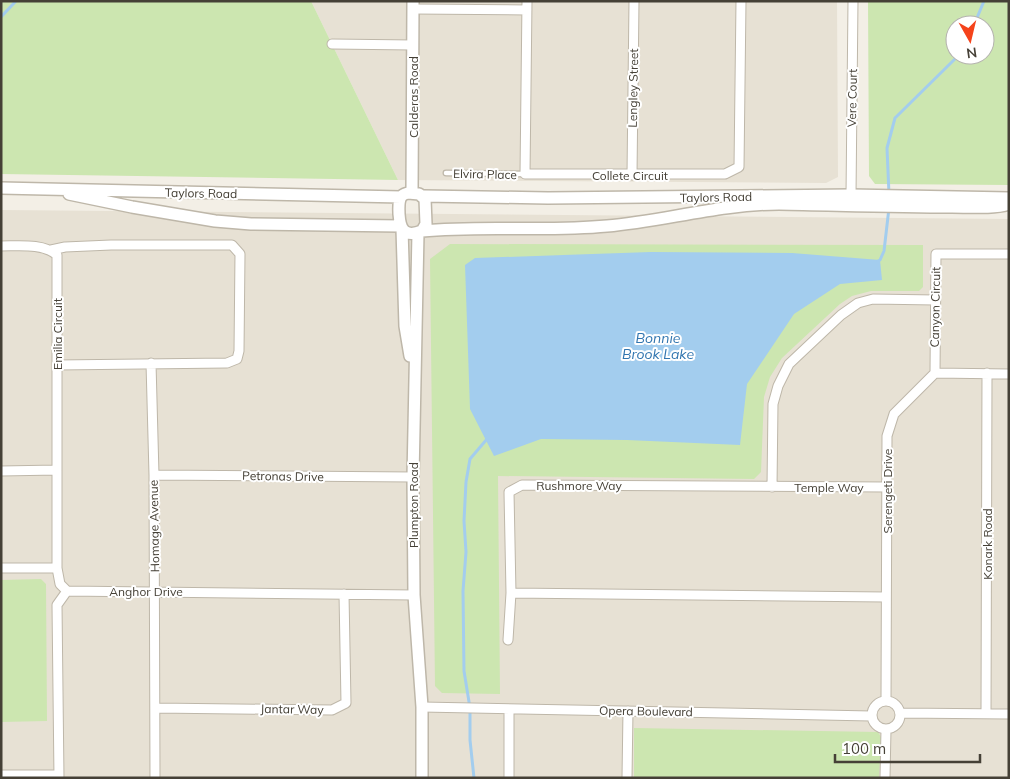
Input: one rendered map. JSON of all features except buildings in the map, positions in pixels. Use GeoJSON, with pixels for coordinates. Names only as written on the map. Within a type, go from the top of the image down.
{"type":"FeatureCollection","features":[{"type":"Feature","properties":{"kind":"street","name":"Lengley Street"},"geometry":{"type":"LineString","coordinates":[[632,175],[634,1]]}},
{"type":"Feature","properties":{"kind":"street","name":"Collete Circuit"},"geometry":{"type":"LineString","coordinates":[[525,174],[725,174],[739,167],[741,1]]}},
{"type":"Feature","properties":{"kind":"street","name":"Vere Court"},"geometry":{"type":"LineString","coordinates":[[851,195],[853,1]]}},
{"type":"Feature","properties":{"kind":"street"},"geometry":{"type":"LineString","coordinates":[[413,5],[527,6],[525,174]]}},
{"type":"Feature","properties":{"kind":"street","name":"Calderas Road"},"geometry":{"type":"LineString","coordinates":[[413,5],[412,45],[418,195]]}},
{"type":"Feature","properties":{"kind":"street"},"geometry":{"type":"LineString","coordinates":[[332,44],[412,45]]}},
{"type":"Feature","properties":{"kind":"street","name":"Taylors Road"},"geometry":{"type":"LineString","coordinates":[[1,188],[401,197]]}},
{"type":"Feature","properties":{"kind":"street"},"geometry":{"type":"LineString","coordinates":[[53,190],[76,197],[215,221],[250,224],[401,227],[409,233],[474,228],[586,228],[731,207],[777,204],[915,207],[1009,204]]}},
{"type":"Feature","properties":{"kind":"street"},"geometry":{"type":"LineString","coordinates":[[414,378],[405,326],[399,206],[401,197],[405,194],[418,195],[425,199],[426,224],[420,232]]}},
{"type":"Feature","properties":{"kind":"street","name":"Taylors Road"},"geometry":{"type":"LineString","coordinates":[[418,195],[548,198],[851,195],[1009,198]]}},
{"type":"Feature","properties":{"kind":"street","name":"Plumpton Road"},"geometry":{"type":"LineString","coordinates":[[420,232],[414,378],[413,477],[414,595],[422,707],[422,778]]}},
{"type":"Feature","properties":{"kind":"street"},"geometry":{"type":"LineString","coordinates":[[1,246],[40,247],[51,250],[65,246],[232,245],[240,254],[239,351],[237,359],[226,363],[57,365]]}},
{"type":"Feature","properties":{"kind":"street","name":"Emilia Circuit"},"geometry":{"type":"LineString","coordinates":[[51,250],[57,256],[57,568]]}},
{"type":"Feature","properties":{"kind":"street","name":"Canyon Circuit"},"geometry":{"type":"LineString","coordinates":[[935,373],[936,254],[1009,254]]}},
{"type":"Feature","properties":{"kind":"street"},"geometry":{"type":"LineString","coordinates":[[772,487],[773,404],[778,386],[789,364],[841,315],[858,303],[873,299],[935,300]]}},
{"type":"Feature","properties":{"kind":"street","name":"Homage Avenue"},"geometry":{"type":"LineString","coordinates":[[150,364],[154,475],[155,778]]}},
{"type":"Feature","properties":{"kind":"street"},"geometry":{"type":"LineString","coordinates":[[935,373],[1009,374]]}},
{"type":"Feature","properties":{"kind":"street","name":"Serengeti Drive"},"geometry":{"type":"LineString","coordinates":[[886,701],[887,436],[894,414],[935,373]]}},
{"type":"Feature","properties":{"kind":"street","name":"Konark Road"},"geometry":{"type":"LineString","coordinates":[[986,714],[987,373]]}},
{"type":"Feature","properties":{"kind":"street"},"geometry":{"type":"LineString","coordinates":[[1,471],[57,470]]}},
{"type":"Feature","properties":{"kind":"street","name":"Petronas Drive"},"geometry":{"type":"LineString","coordinates":[[154,475],[413,477]]}},
{"type":"Feature","properties":{"kind":"street","name":"Rushmore Way"},"geometry":{"type":"LineString","coordinates":[[511,593],[509,492],[522,485],[772,487]]}},
{"type":"Feature","properties":{"kind":"street","name":"Temple Way"},"geometry":{"type":"LineString","coordinates":[[772,487],[886,488]]}},
{"type":"Feature","properties":{"kind":"street"},"geometry":{"type":"LineString","coordinates":[[1,568],[57,568],[60,584],[66,591],[57,605],[58,776],[1,775]]}},
{"type":"Feature","properties":{"kind":"street","name":"Anghor Drive"},"geometry":{"type":"LineString","coordinates":[[66,591],[414,595]]}},
{"type":"Feature","properties":{"kind":"street"},"geometry":{"type":"LineString","coordinates":[[508,640],[511,593],[886,597]]}},
{"type":"Feature","properties":{"kind":"street","name":"Jantar Way"},"geometry":{"type":"LineString","coordinates":[[156,708],[332,710],[346,703],[344,594]]}},
{"type":"Feature","properties":{"kind":"street"},"geometry":{"type":"LineString","coordinates":[[886,701],[896,705],[900,713],[896,726],[886,730],[875,725],[871,716],[874,706],[886,701]]}},
{"type":"Feature","properties":{"kind":"street","name":"Opera Boulevard"},"geometry":{"type":"LineString","coordinates":[[422,707],[871,716]]}},
{"type":"Feature","properties":{"kind":"street"},"geometry":{"type":"LineString","coordinates":[[509,709],[509,778]]}},
{"type":"Feature","properties":{"kind":"street"},"geometry":{"type":"LineString","coordinates":[[627,778],[628,711]]}},
{"type":"Feature","properties":{"kind":"street"},"geometry":{"type":"LineString","coordinates":[[900,713],[1009,714]]}},
{"type":"Feature","properties":{"kind":"street"},"geometry":{"type":"LineString","coordinates":[[885,778],[886,730]]}},
{"type":"Feature","properties":{"kind":"lane","name":"Elvira Place"},"geometry":{"type":"LineString","coordinates":[[446,173],[525,174]]}},
{"type":"Feature","properties":{"kind":"shaded area"},"geometry":{"type":"Polygon","coordinates":[[[311,1],[837,1],[838,177],[826,183],[398,180],[311,1]]]}},
{"type":"Feature","properties":{"kind":"shaded area"},"geometry":{"type":"Polygon","coordinates":[[[1,210],[1009,219],[1009,778],[1,778],[1,210]]]}},
{"type":"Feature","properties":{"kind":"green space"},"geometry":{"type":"Polygon","coordinates":[[[1,1],[311,1],[398,180],[1,174],[1,1]]]}},
{"type":"Feature","properties":{"kind":"green space"},"geometry":{"type":"Polygon","coordinates":[[[868,1],[1009,1],[1009,185],[875,184],[869,176],[868,1]]]}},
{"type":"Feature","properties":{"kind":"green space"},"geometry":{"type":"Polygon","coordinates":[[[450,244],[923,245],[923,287],[919,291],[871,291],[852,296],[840,304],[782,358],[770,377],[764,397],[761,472],[754,479],[498,476],[500,694],[442,693],[435,686],[430,259],[450,244]]]}},
{"type":"Feature","properties":{"kind":"green space"},"geometry":{"type":"Polygon","coordinates":[[[41,579],[46,584],[47,721],[1,722],[1,580],[41,579]]]}},
{"type":"Feature","properties":{"kind":"green space"},"geometry":{"type":"Polygon","coordinates":[[[634,728],[878,732],[881,737],[879,778],[634,778],[634,728]]]}},
{"type":"Feature","properties":{"kind":"water","name":"Bonnie Brook Lake"},"geometry":{"type":"Polygon","coordinates":[[[651,252],[792,253],[880,260],[882,280],[840,284],[794,314],[747,384],[740,445],[627,440],[541,439],[494,456],[470,409],[465,265],[475,258],[651,252]]]}},
{"type":"Feature","properties":{"kind":"waterway"},"geometry":{"type":"LineString","coordinates":[[1,17],[16,1]]}},
{"type":"Feature","properties":{"kind":"waterway"},"geometry":{"type":"LineString","coordinates":[[978,15],[984,1]]}},
{"type":"Feature","properties":{"kind":"waterway"},"geometry":{"type":"LineString","coordinates":[[889,194],[887,148],[895,118],[949,65]]}},
{"type":"Feature","properties":{"kind":"waterway"},"geometry":{"type":"LineString","coordinates":[[878,261],[884,251],[889,208]]}},
{"type":"Feature","properties":{"kind":"waterway"},"geometry":{"type":"LineString","coordinates":[[474,778],[470,740],[470,708],[464,671],[463,591],[466,552],[464,521],[466,482],[470,459],[487,439]]}}]}
